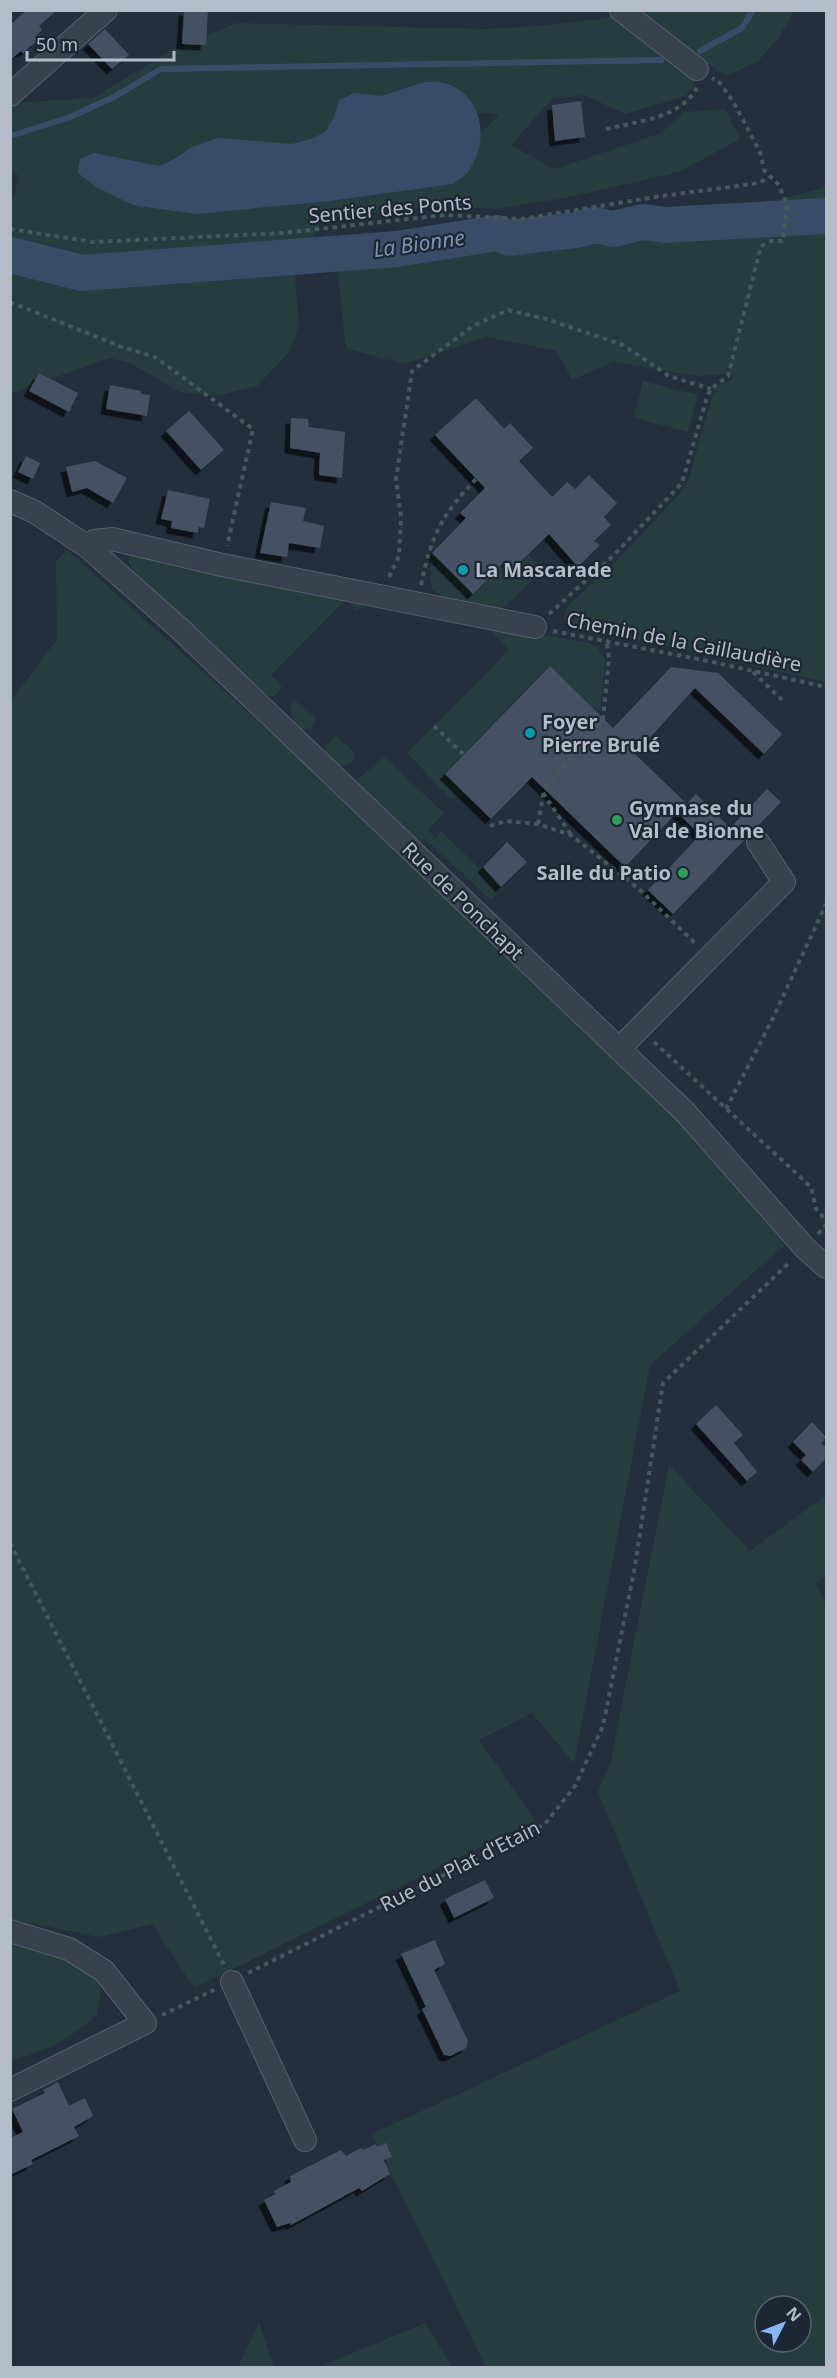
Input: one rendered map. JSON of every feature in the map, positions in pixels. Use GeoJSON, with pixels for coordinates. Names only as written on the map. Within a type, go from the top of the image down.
{"type":"FeatureCollection","features":[{"type":"Feature","properties":{"kind":"street"},"geometry":{"type":"LineString","coordinates":[[10,95],[106,10]]}},
{"type":"Feature","properties":{"kind":"street"},"geometry":{"type":"LineString","coordinates":[[621,10],[701,72]]}},
{"type":"Feature","properties":{"kind":"street","name":"Rue de Ponchapt"},"geometry":{"type":"LineString","coordinates":[[10,501],[35,512],[88,547],[180,628],[686,1112],[721,1154],[826,1267]]}},
{"type":"Feature","properties":{"kind":"street"},"geometry":{"type":"LineString","coordinates":[[88,547],[94,541],[112,539],[222,565],[535,627]]}},
{"type":"Feature","properties":{"kind":"street"},"geometry":{"type":"LineString","coordinates":[[619,1049],[784,882],[758,842]]}},
{"type":"Feature","properties":{"kind":"street"},"geometry":{"type":"LineString","coordinates":[[10,1931],[69,1949],[104,1971],[145,2023],[10,2090]]}},
{"type":"Feature","properties":{"kind":"street"},"geometry":{"type":"LineString","coordinates":[[232,1982],[305,2140]]}},
{"type":"Feature","properties":{"kind":"path"},"geometry":{"type":"LineString","coordinates":[[535,627],[613,556],[682,483],[711,389],[728,376],[761,246],[771,241],[783,242],[786,206],[779,185],[764,170],[760,152],[734,103],[720,83],[701,72],[692,98],[675,111],[606,129]]}},
{"type":"Feature","properties":{"kind":"path","name":"Sentier des Ponts"},"geometry":{"type":"LineString","coordinates":[[10,229],[93,242],[284,233],[446,215],[522,219],[759,183],[769,177]]}},
{"type":"Feature","properties":{"kind":"path"},"geometry":{"type":"LineString","coordinates":[[10,302],[122,347],[155,357],[253,429],[222,565]]}},
{"type":"Feature","properties":{"kind":"path"},"geometry":{"type":"LineString","coordinates":[[380,597],[399,556],[401,518],[396,479],[412,371],[473,326],[508,310],[546,319],[623,345],[669,376],[711,389]]}},
{"type":"Feature","properties":{"kind":"path"},"geometry":{"type":"LineString","coordinates":[[417,603],[430,547],[440,525],[453,503],[477,478]]}},
{"type":"Feature","properties":{"kind":"path","name":"Chemin de la Caillaudière"},"geometry":{"type":"LineString","coordinates":[[535,627],[826,687]]}},
{"type":"Feature","properties":{"kind":"path"},"geometry":{"type":"LineString","coordinates":[[538,824],[543,793],[603,719],[609,658],[607,643]]}},
{"type":"Feature","properties":{"kind":"path"},"geometry":{"type":"LineString","coordinates":[[752,670],[783,701]]}},
{"type":"Feature","properties":{"kind":"path"},"geometry":{"type":"LineString","coordinates":[[434,726],[464,755]]}},
{"type":"Feature","properties":{"kind":"path"},"geometry":{"type":"LineString","coordinates":[[543,793],[571,835],[639,889],[709,957]]}},
{"type":"Feature","properties":{"kind":"path"},"geometry":{"type":"LineString","coordinates":[[490,826],[506,821],[538,824],[571,835]]}},
{"type":"Feature","properties":{"kind":"path"},"geometry":{"type":"LineString","coordinates":[[726,1109],[773,1018],[826,904]]}},
{"type":"Feature","properties":{"kind":"path"},"geometry":{"type":"LineString","coordinates":[[639,1028],[811,1187],[816,1209],[826,1220]]}},
{"type":"Feature","properties":{"kind":"path","name":"Rue du Plat d'Etain"},"geometry":{"type":"LineString","coordinates":[[145,2023],[232,1982],[545,1824],[575,1786],[603,1726],[635,1566],[663,1383],[806,1248]]}},
{"type":"Feature","properties":{"kind":"path"},"geometry":{"type":"LineString","coordinates":[[10,1543],[232,1982]]}},
{"type":"Feature","properties":{"kind":"green space"},"geometry":{"type":"Polygon","coordinates":[[[609,11],[794,11],[779,37],[758,61],[726,76],[707,63],[686,96],[625,114],[584,95],[552,99],[511,145],[554,169],[661,133],[684,112],[725,109],[740,139],[679,172],[566,198],[494,209],[430,206],[321,220],[295,277],[299,325],[290,351],[257,386],[217,396],[180,392],[132,364],[110,358],[11,393],[10,198],[14,197],[19,176],[11,171],[10,103],[93,98],[174,49],[237,23],[484,29],[539,26],[611,16],[609,11]],[[470,113],[328,138],[449,167],[499,114],[470,113]]]}},
{"type":"Feature","properties":{"kind":"green space"},"geometry":{"type":"Polygon","coordinates":[[[826,187],[826,682],[569,625],[564,620],[567,607],[618,559],[682,491],[689,479],[712,397],[719,385],[734,378],[729,374],[697,376],[613,362],[572,380],[557,351],[487,337],[403,364],[346,348],[334,238],[547,241],[702,221],[826,187]]]}},
{"type":"Feature","properties":{"kind":"green space"},"geometry":{"type":"Polygon","coordinates":[[[643,381],[698,395],[688,432],[634,418],[643,381]]]}},
{"type":"Feature","properties":{"kind":"green space"},"geometry":{"type":"Polygon","coordinates":[[[67,550],[351,805],[800,1231],[650,1365],[574,1763],[532,1713],[479,1740],[535,1820],[194,1988],[152,1924],[99,1937],[11,1919],[10,702],[57,639],[56,561],[67,550]]]}},
{"type":"Feature","properties":{"kind":"green space"},"geometry":{"type":"Polygon","coordinates":[[[131,552],[150,553],[171,566],[232,579],[248,576],[371,603],[356,610],[346,599],[271,675],[282,687],[278,693],[270,697],[260,694],[136,574],[129,561],[131,552]]]}},
{"type":"Feature","properties":{"kind":"green space"},"geometry":{"type":"Polygon","coordinates":[[[432,553],[473,594],[506,560],[514,568],[528,554],[543,568],[506,605],[498,609],[478,609],[457,603],[432,589],[430,578],[432,553]]]}},
{"type":"Feature","properties":{"kind":"green space"},"geometry":{"type":"Polygon","coordinates":[[[496,626],[589,643],[598,648],[605,660],[601,709],[596,711],[549,666],[445,774],[467,796],[450,798],[407,753],[509,650],[491,631],[496,626]]]}},
{"type":"Feature","properties":{"kind":"green space"},"geometry":{"type":"Polygon","coordinates":[[[293,699],[315,717],[316,721],[310,728],[301,731],[295,724],[291,716],[293,699]]]}},
{"type":"Feature","properties":{"kind":"green space"},"geometry":{"type":"Polygon","coordinates":[[[336,736],[354,752],[355,756],[351,763],[336,767],[324,751],[327,744],[336,736]]]}},
{"type":"Feature","properties":{"kind":"green space"},"geometry":{"type":"Polygon","coordinates":[[[384,757],[444,813],[428,830],[435,838],[441,831],[479,868],[483,867],[501,887],[492,901],[427,841],[418,839],[399,827],[357,786],[359,778],[384,757]]]}},
{"type":"Feature","properties":{"kind":"green space"},"geometry":{"type":"Polygon","coordinates":[[[669,1465],[750,1551],[826,1495],[826,1576],[816,1583],[826,1604],[826,2367],[486,2367],[372,2134],[680,1991],[598,1792],[610,1764],[669,1465]]]}},
{"type":"Feature","properties":{"kind":"green space"},"geometry":{"type":"Polygon","coordinates":[[[11,1936],[92,1971],[101,1991],[97,2015],[86,2024],[57,2044],[11,2061],[11,1936]]]}},
{"type":"Feature","properties":{"kind":"green space"},"geometry":{"type":"Polygon","coordinates":[[[259,2323],[274,2367],[240,2367],[239,2365],[259,2323]]]}},
{"type":"Feature","properties":{"kind":"green space"},"geometry":{"type":"Polygon","coordinates":[[[425,2323],[452,2367],[319,2367],[425,2323]]]}},
{"type":"Feature","properties":{"kind":"water"},"geometry":{"type":"Polygon","coordinates":[[[425,82],[442,82],[457,89],[468,97],[479,120],[481,134],[475,160],[466,174],[453,184],[330,201],[196,214],[133,205],[96,187],[78,173],[80,159],[94,153],[159,166],[192,147],[217,138],[292,144],[314,138],[326,131],[334,117],[339,100],[354,93],[381,96],[425,82]]]}},
{"type":"Feature","properties":{"kind":"building"},"geometry":{"type":"Polygon","coordinates":[[[27,10],[57,10],[39,26],[42,30],[35,37],[38,40],[23,53],[21,51],[10,60],[10,25],[27,10]]]}},
{"type":"Feature","properties":{"kind":"building"},"geometry":{"type":"Polygon","coordinates":[[[184,10],[208,10],[206,45],[182,44],[184,10]]]}},
{"type":"Feature","properties":{"kind":"building"},"geometry":{"type":"Polygon","coordinates":[[[105,29],[129,55],[112,69],[88,44],[105,29]]]}},
{"type":"Feature","properties":{"kind":"building"},"geometry":{"type":"Polygon","coordinates":[[[581,101],[585,137],[555,141],[552,105],[581,101]]]}},
{"type":"Feature","properties":{"kind":"building"},"geometry":{"type":"Polygon","coordinates":[[[39,373],[78,393],[69,412],[29,391],[39,373]]]}},
{"type":"Feature","properties":{"kind":"building"},"geometry":{"type":"Polygon","coordinates":[[[110,385],[150,395],[147,416],[106,409],[110,385]]]}},
{"type":"Feature","properties":{"kind":"building"},"geometry":{"type":"Polygon","coordinates":[[[476,398],[504,429],[510,423],[533,448],[519,461],[552,497],[567,482],[575,489],[589,475],[617,503],[604,517],[611,525],[594,541],[600,545],[578,567],[549,534],[514,568],[506,560],[473,594],[432,553],[466,518],[460,513],[485,488],[435,435],[476,398]]]}},
{"type":"Feature","properties":{"kind":"building"},"geometry":{"type":"Polygon","coordinates":[[[189,411],[224,450],[201,470],[166,431],[189,411]]]}},
{"type":"Feature","properties":{"kind":"building"},"geometry":{"type":"Polygon","coordinates":[[[291,418],[308,419],[309,427],[345,432],[342,478],[319,475],[320,453],[290,448],[291,418]]]}},
{"type":"Feature","properties":{"kind":"building"},"geometry":{"type":"Polygon","coordinates":[[[26,456],[40,463],[33,479],[18,472],[26,456]]]}},
{"type":"Feature","properties":{"kind":"building"},"geometry":{"type":"Polygon","coordinates":[[[95,461],[127,478],[113,503],[87,488],[72,492],[66,467],[95,461]]]}},
{"type":"Feature","properties":{"kind":"building"},"geometry":{"type":"Polygon","coordinates":[[[168,490],[210,499],[204,528],[199,527],[198,533],[171,528],[172,521],[161,519],[168,490]]]}},
{"type":"Feature","properties":{"kind":"building"},"geometry":{"type":"Polygon","coordinates":[[[271,502],[306,508],[303,521],[324,526],[320,548],[289,543],[287,557],[260,553],[271,502]]]}},
{"type":"Feature","properties":{"kind":"building"},"geometry":{"type":"Polygon","coordinates":[[[550,666],[613,728],[671,667],[718,673],[782,734],[764,754],[695,688],[635,754],[686,803],[625,867],[532,777],[491,819],[445,774],[550,666]]]}},
{"type":"Feature","properties":{"kind":"building"},"geometry":{"type":"Polygon","coordinates":[[[767,789],[781,802],[673,914],[648,890],[700,835],[678,813],[696,794],[730,828],[767,789]]]}},
{"type":"Feature","properties":{"kind":"building"},"geometry":{"type":"Polygon","coordinates":[[[507,842],[527,862],[501,887],[483,867],[507,842]]]}},
{"type":"Feature","properties":{"kind":"building"},"geometry":{"type":"Polygon","coordinates":[[[716,1405],[743,1435],[734,1443],[757,1472],[747,1481],[696,1424],[716,1405]]]}},
{"type":"Feature","properties":{"kind":"building"},"geometry":{"type":"Polygon","coordinates":[[[812,1422],[826,1437],[821,1443],[826,1448],[826,1458],[813,1472],[801,1460],[806,1455],[793,1442],[812,1422]]]}},
{"type":"Feature","properties":{"kind":"building"},"geometry":{"type":"Polygon","coordinates":[[[485,1880],[494,1898],[454,1918],[445,1899],[485,1880]]]}},
{"type":"Feature","properties":{"kind":"building"},"geometry":{"type":"Polygon","coordinates":[[[435,1940],[445,1964],[434,1970],[468,2041],[466,2048],[450,2056],[444,2055],[422,2009],[426,2007],[401,1954],[435,1940]]]}},
{"type":"Feature","properties":{"kind":"building"},"geometry":{"type":"Polygon","coordinates":[[[58,2082],[69,2106],[85,2098],[93,2116],[74,2127],[79,2136],[31,2160],[33,2164],[10,2175],[10,2138],[23,2132],[12,2109],[45,2093],[43,2090],[58,2082]]]}},
{"type":"Feature","properties":{"kind":"building"},"geometry":{"type":"Polygon","coordinates":[[[386,2143],[392,2157],[384,2160],[390,2174],[362,2191],[359,2188],[291,2225],[290,2223],[277,2227],[264,2200],[275,2194],[274,2191],[291,2182],[290,2176],[341,2150],[346,2156],[361,2148],[363,2150],[376,2144],[377,2147],[386,2143]]]}},
{"type":"Feature","properties":{"kind":"waterway"},"geometry":{"type":"LineString","coordinates":[[700,51],[742,28],[753,10]]}},
{"type":"Feature","properties":{"kind":"waterway"},"geometry":{"type":"LineString","coordinates":[[10,136],[68,118],[114,97],[161,69],[661,60]]}},
{"type":"Feature","properties":{"kind":"waterway","name":"La Bionne"},"geometry":{"type":"LineString","coordinates":[[10,255],[82,273],[397,249],[497,233],[509,238],[576,230],[595,225],[613,229],[643,222],[665,225],[826,216]]}},
{"type":"Feature","properties":{"kind":"place","name":"La Mascarade"},"geometry":{"type":"Point","coordinates":[463,570]}},
{"type":"Feature","properties":{"kind":"place","name":"Foyer Pierre Brulé"},"geometry":{"type":"Point","coordinates":[530,733]}},
{"type":"Feature","properties":{"kind":"place","name":"Gymnase du Val de Bionne"},"geometry":{"type":"Point","coordinates":[617,820]}},
{"type":"Feature","properties":{"kind":"place","name":"Salle du Patio"},"geometry":{"type":"Point","coordinates":[683,873]}}]}
